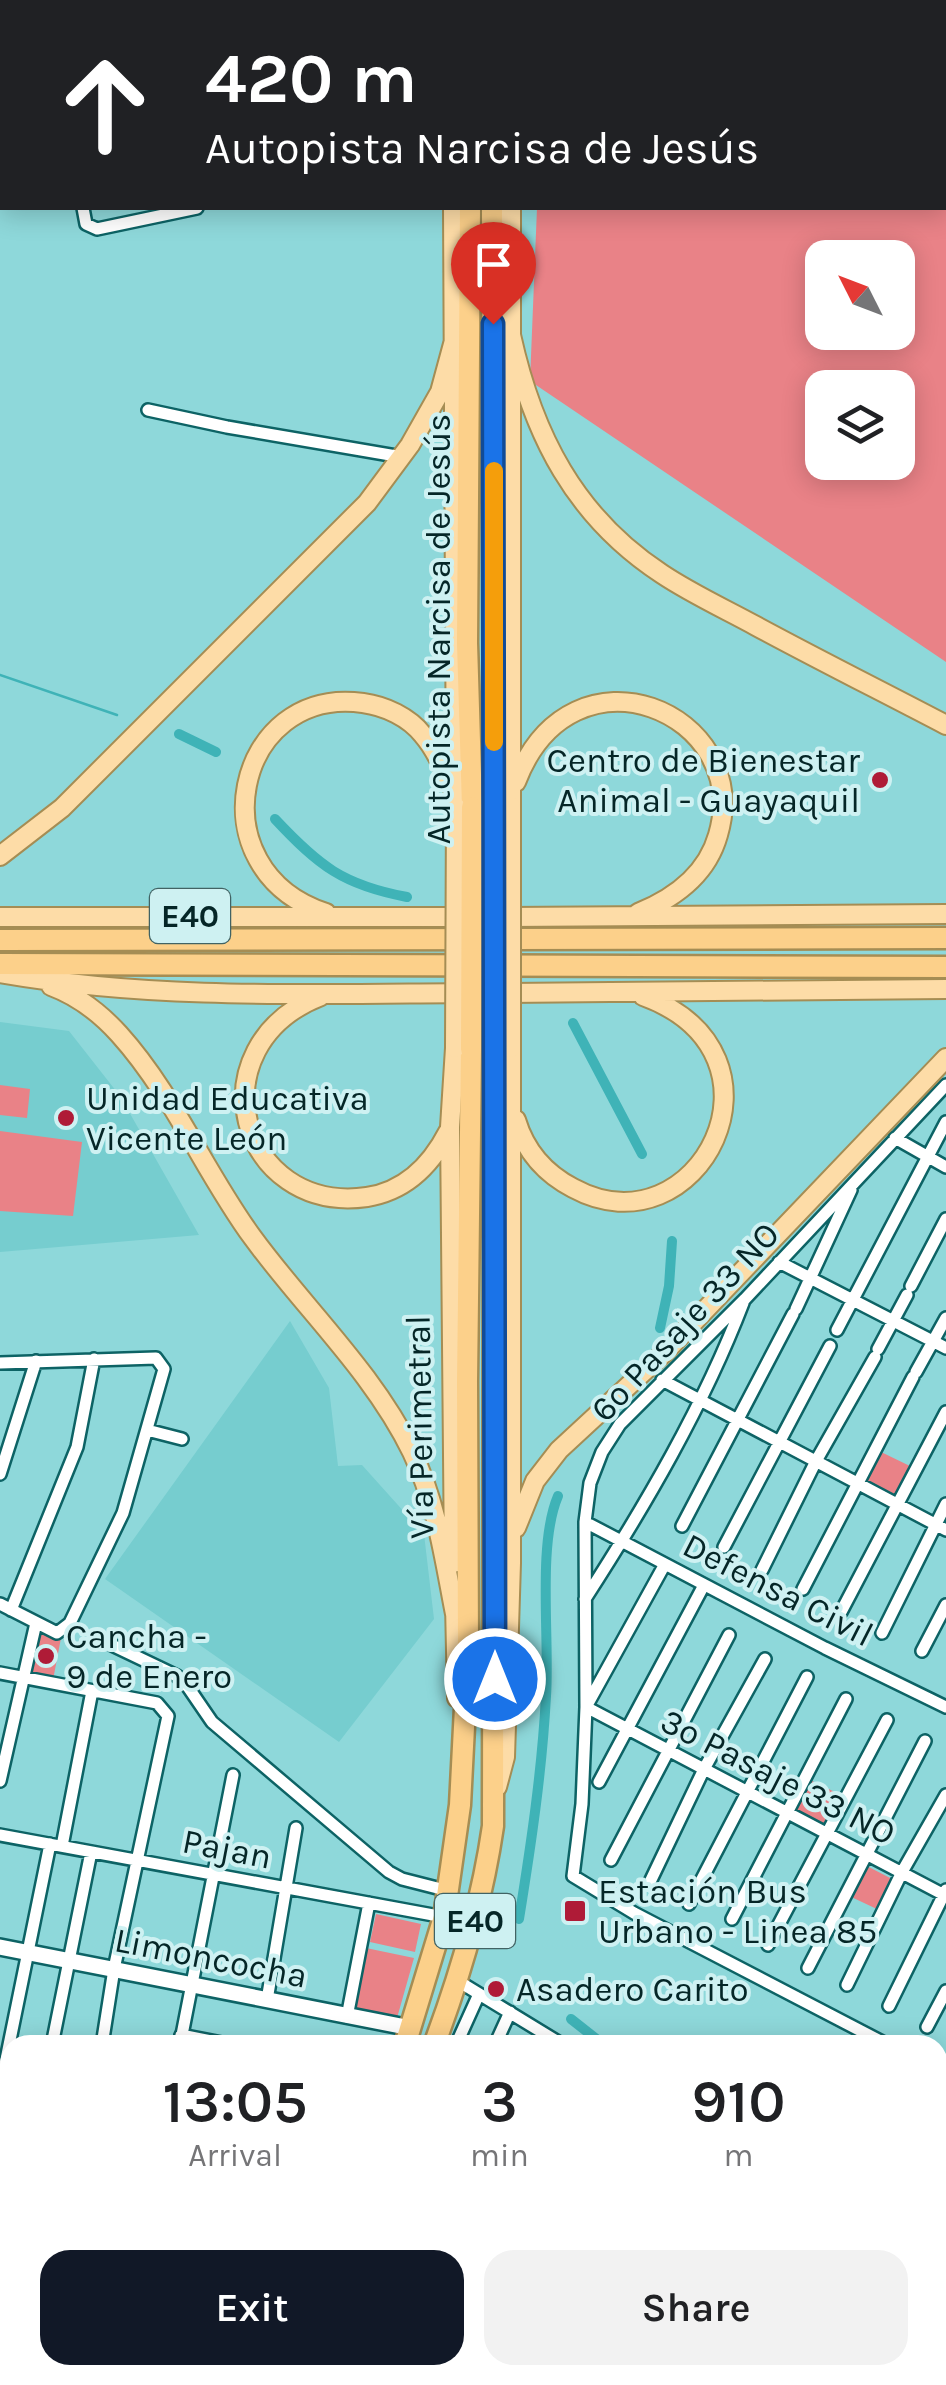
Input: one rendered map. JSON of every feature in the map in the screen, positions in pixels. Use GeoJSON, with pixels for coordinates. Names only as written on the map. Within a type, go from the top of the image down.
{"type":"FeatureCollection","features":[{"type":"Feature","properties":{"kind":"highway","name":"Autopista Narcisa de Jesús"},"geometry":{"type":"LineString","coordinates":[[463,1049],[461,803],[467,643],[470,210]]}},
{"type":"Feature","properties":{"kind":"highway","name":"Autopista Narcisa de Jesús"},"geometry":{"type":"LineString","coordinates":[[492,210],[505,802],[503,1048]]}},
{"type":"Feature","properties":{"kind":"highway"},"geometry":{"type":"LineString","coordinates":[[0,940],[946,938]]}},
{"type":"Feature","properties":{"kind":"highway"},"geometry":{"type":"LineString","coordinates":[[0,964],[946,967]]}},
{"type":"Feature","properties":{"kind":"highway","name":"Vía Perimetral"},"geometry":{"type":"LineString","coordinates":[[438,2035],[458,1981],[484,1887],[495,1793],[503,1048]]}},
{"type":"Feature","properties":{"kind":"highway","name":"Vía Perimetral"},"geometry":{"type":"LineString","coordinates":[[409,2035],[444,1917],[460,1805],[468,1649],[463,1049]]}},
{"type":"Feature","properties":{"kind":"main road","name":"Autopista Narcisa de Jesús"},"geometry":{"type":"LineString","coordinates":[[454,210],[461,803]]}},
{"type":"Feature","properties":{"kind":"main road","name":"Autopista Narcisa de Jesús"},"geometry":{"type":"LineString","coordinates":[[505,802],[512,210]]}},
{"type":"Feature","properties":{"kind":"main road"},"geometry":{"type":"LineString","coordinates":[[0,856],[62,808],[337,536],[402,457],[440,392],[456,333]]}},
{"type":"Feature","properties":{"kind":"main road"},"geometry":{"type":"LineString","coordinates":[[511,335],[529,406],[552,456],[589,507],[623,544],[665,577],[946,726]]}},
{"type":"Feature","properties":{"kind":"main road"},"geometry":{"type":"LineString","coordinates":[[336,916],[307,906],[286,892],[262,869],[251,847],[244,821],[246,784],[260,752],[276,731],[301,715],[328,705],[355,702],[380,707],[406,718],[425,736],[461,803]]}},
{"type":"Feature","properties":{"kind":"main road"},"geometry":{"type":"LineString","coordinates":[[505,802],[539,737],[562,718],[586,706],[639,704],[665,713],[693,734],[710,756],[720,782],[722,809],[716,841],[702,868],[682,888],[661,903],[629,917]]}},
{"type":"Feature","properties":{"kind":"main road"},"geometry":{"type":"LineString","coordinates":[[629,917],[946,914]]}},
{"type":"Feature","properties":{"kind":"main road","name":"E40"},"geometry":{"type":"LineString","coordinates":[[0,916],[629,917]]}},
{"type":"Feature","properties":{"kind":"main road"},"geometry":{"type":"LineString","coordinates":[[0,973],[128,988],[328,994],[946,989]]}},
{"type":"Feature","properties":{"kind":"main road"},"geometry":{"type":"LineString","coordinates":[[27,978],[86,1004],[138,1056],[253,1238],[390,1412],[432,1499],[455,1614]]}},
{"type":"Feature","properties":{"kind":"main road"},"geometry":{"type":"LineString","coordinates":[[512,1106],[520,1133],[539,1162],[569,1186],[595,1198],[622,1200],[648,1196],[676,1185],[700,1164],[722,1126],[724,1096],[718,1064],[689,1020],[669,1006],[634,992]]}},
{"type":"Feature","properties":{"kind":"main road"},"geometry":{"type":"LineString","coordinates":[[328,994],[284,1015],[263,1038],[249,1065],[244,1090],[247,1119],[258,1146],[274,1167],[320,1195],[347,1199],[376,1195],[404,1184],[424,1167],[450,1127]]}},
{"type":"Feature","properties":{"kind":"main road","name":"Vía Perimetral"},"geometry":{"type":"LineString","coordinates":[[495,1793],[505,1757],[511,1563],[512,1106],[503,1048]]}},
{"type":"Feature","properties":{"kind":"main road","name":"Vía Perimetral"},"geometry":{"type":"LineString","coordinates":[[460,1805],[454,1782],[458,1704],[450,1127],[463,1049]]}},
{"type":"Feature","properties":{"kind":"main road"},"geometry":{"type":"LineString","coordinates":[[511,1563],[523,1506],[546,1464],[665,1352],[946,1058]]}},
{"type":"Feature","properties":{"kind":"street"},"geometry":{"type":"LineString","coordinates":[[83,210],[86,224],[97,229],[187,210]]}},
{"type":"Feature","properties":{"kind":"street"},"geometry":{"type":"LineString","coordinates":[[148,410],[227,428],[402,457]]}},
{"type":"Feature","properties":{"kind":"street","name":"6º Pasaje 33 NO"},"geometry":{"type":"LineString","coordinates":[[869,2035],[634,1913],[572,1876],[582,1804],[586,1706],[585,1522],[590,1483],[602,1452],[620,1424],[745,1299],[946,1085]]}},
{"type":"Feature","properties":{"kind":"street"},"geometry":{"type":"LineString","coordinates":[[837,1330],[946,1122]]}},
{"type":"Feature","properties":{"kind":"street"},"geometry":{"type":"LineString","coordinates":[[894,1138],[946,1167]]}},
{"type":"Feature","properties":{"kind":"street"},"geometry":{"type":"LineString","coordinates":[[682,1526],[739,1421],[857,1178]]}},
{"type":"Feature","properties":{"kind":"street"},"geometry":{"type":"LineString","coordinates":[[762,1570],[946,1219]]}},
{"type":"Feature","properties":{"kind":"street"},"geometry":{"type":"LineString","coordinates":[[779,1262],[946,1348]]}},
{"type":"Feature","properties":{"kind":"street"},"geometry":{"type":"LineString","coordinates":[[585,1599],[622,1541],[699,1400],[728,1344],[745,1299]]}},
{"type":"Feature","properties":{"kind":"street"},"geometry":{"type":"LineString","coordinates":[[803,1589],[946,1318]]}},
{"type":"Feature","properties":{"kind":"street"},"geometry":{"type":"LineString","coordinates":[[724,1547],[830,1346]]}},
{"type":"Feature","properties":{"kind":"street"},"geometry":{"type":"LineString","coordinates":[[0,1363],[94,1358],[156,1358],[163,1364],[123,1512],[70,1623],[57,1633],[6,1607],[77,1447],[94,1358]]}},
{"type":"Feature","properties":{"kind":"street"},"geometry":{"type":"LineString","coordinates":[[0,1474],[36,1361]]}},
{"type":"Feature","properties":{"kind":"street"},"geometry":{"type":"LineString","coordinates":[[662,1380],[941,1527]]}},
{"type":"Feature","properties":{"kind":"street"},"geometry":{"type":"LineString","coordinates":[[841,1612],[946,1412]]}},
{"type":"Feature","properties":{"kind":"street"},"geometry":{"type":"LineString","coordinates":[[147,1430],[182,1439]]}},
{"type":"Feature","properties":{"kind":"street"},"geometry":{"type":"LineString","coordinates":[[882,1632],[941,1527],[946,1504]]}},
{"type":"Feature","properties":{"kind":"street","name":"Defensa Civil"},"geometry":{"type":"LineString","coordinates":[[585,1522],[946,1707]]}},
{"type":"Feature","properties":{"kind":"street"},"geometry":{"type":"LineString","coordinates":[[586,1706],[664,1564]]}},
{"type":"Feature","properties":{"kind":"street"},"geometry":{"type":"LineString","coordinates":[[599,1782],[704,1585]]}},
{"type":"Feature","properties":{"kind":"street"},"geometry":{"type":"LineString","coordinates":[[922,1652],[946,1606]]}},
{"type":"Feature","properties":{"kind":"street"},"geometry":{"type":"LineString","coordinates":[[0,1780],[36,1624]]}},
{"type":"Feature","properties":{"kind":"street"},"geometry":{"type":"LineString","coordinates":[[611,1860],[729,1635]]}},
{"type":"Feature","properties":{"kind":"street"},"geometry":{"type":"LineString","coordinates":[[112,1645],[176,1676],[188,1686],[212,1722],[389,1872],[402,1880],[449,1890]]}},
{"type":"Feature","properties":{"kind":"street"},"geometry":{"type":"LineString","coordinates":[[650,1882],[704,1768],[766,1660]]}},
{"type":"Feature","properties":{"kind":"street"},"geometry":{"type":"LineString","coordinates":[[0,1673],[157,1703],[168,1716],[104,2035]]}},
{"type":"Feature","properties":{"kind":"street"},"geometry":{"type":"LineString","coordinates":[[689,1904],[807,1677]]}},
{"type":"Feature","properties":{"kind":"street"},"geometry":{"type":"LineString","coordinates":[[11,2035],[92,1691]]}},
{"type":"Feature","properties":{"kind":"street"},"geometry":{"type":"LineString","coordinates":[[732,1919],[846,1698]]}},
{"type":"Feature","properties":{"kind":"street","name":"3º Pasaje 33 NO"},"geometry":{"type":"LineString","coordinates":[[586,1706],[945,1894]]}},
{"type":"Feature","properties":{"kind":"street"},"geometry":{"type":"LineString","coordinates":[[768,1946],[887,1720]]}},
{"type":"Feature","properties":{"kind":"street"},"geometry":{"type":"LineString","coordinates":[[808,1968],[925,1741]]}},
{"type":"Feature","properties":{"kind":"street"},"geometry":{"type":"LineString","coordinates":[[182,2035],[233,1775]]}},
{"type":"Feature","properties":{"kind":"street"},"geometry":{"type":"LineString","coordinates":[[847,1985],[902,1872],[946,1796]]}},
{"type":"Feature","properties":{"kind":"street"},"geometry":{"type":"LineString","coordinates":[[267,2000],[296,1828]]}},
{"type":"Feature","properties":{"kind":"street","name":"Pajan"},"geometry":{"type":"LineString","coordinates":[[0,1835],[444,1917]]}},
{"type":"Feature","properties":{"kind":"street"},"geometry":{"type":"LineString","coordinates":[[54,2035],[91,1852]]}},
{"type":"Feature","properties":{"kind":"street"},"geometry":{"type":"LineString","coordinates":[[889,2006],[945,1894]]}},
{"type":"Feature","properties":{"kind":"street"},"geometry":{"type":"LineString","coordinates":[[348,2017],[368,1903]]}},
{"type":"Feature","properties":{"kind":"street","name":"Limoncocha"},"geometry":{"type":"LineString","coordinates":[[0,1946],[348,2017],[402,2035]]}},
{"type":"Feature","properties":{"kind":"street"},"geometry":{"type":"LineString","coordinates":[[458,1981],[540,2035]]}},
{"type":"Feature","properties":{"kind":"street"},"geometry":{"type":"LineString","coordinates":[[927,2027],[946,1991]]}},
{"type":"Feature","properties":{"kind":"street"},"geometry":{"type":"LineString","coordinates":[[461,2035],[479,1994]]}},
{"type":"Feature","properties":{"kind":"street"},"geometry":{"type":"LineString","coordinates":[[500,2035],[510,2012]]}},
{"type":"Feature","properties":{"kind":"shaded area"},"geometry":{"type":"Polygon","coordinates":[[[537,210],[946,210],[946,662],[530,381],[537,210]]]}},
{"type":"Feature","properties":{"kind":"shaded area","name":"Unidad Educativa Vicente León"},"geometry":{"type":"Polygon","coordinates":[[[0,1022],[69,1031],[120,1096],[199,1235],[0,1252],[0,1022]]]}},
{"type":"Feature","properties":{"kind":"shaded area"},"geometry":{"type":"Polygon","coordinates":[[[0,1085],[30,1089],[27,1118],[0,1115],[0,1085]]]}},
{"type":"Feature","properties":{"kind":"shaded area"},"geometry":{"type":"Polygon","coordinates":[[[0,1131],[82,1142],[73,1216],[0,1211],[0,1131]]]}},
{"type":"Feature","properties":{"kind":"shaded area"},"geometry":{"type":"Polygon","coordinates":[[[290,1321],[329,1388],[338,1466],[362,1465],[424,1534],[434,1619],[339,1742],[105,1579],[290,1321]]]}},
{"type":"Feature","properties":{"kind":"shaded area"},"geometry":{"type":"Polygon","coordinates":[[[879,1451],[912,1467],[893,1501],[862,1484],[879,1451]]]}},
{"type":"Feature","properties":{"kind":"shaded area","name":"Cancha - 9 de Enero"},"geometry":{"type":"Polygon","coordinates":[[[39,1632],[61,1638],[53,1680],[30,1675],[39,1632]]]}},
{"type":"Feature","properties":{"kind":"shaded area"},"geometry":{"type":"Polygon","coordinates":[[[808,1779],[841,1795],[824,1829],[791,1812],[808,1779]]]}},
{"type":"Feature","properties":{"kind":"shaded area"},"geometry":{"type":"Polygon","coordinates":[[[863,1864],[894,1880],[879,1910],[847,1895],[863,1864]]]}},
{"type":"Feature","properties":{"kind":"shaded area"},"geometry":{"type":"Polygon","coordinates":[[[376,1914],[421,1924],[415,1952],[370,1942],[376,1914]]]}},
{"type":"Feature","properties":{"kind":"shaded area"},"geometry":{"type":"Polygon","coordinates":[[[366,1948],[414,1958],[397,2018],[354,2010],[366,1948]]]}},
{"type":"Feature","properties":{"kind":"waterway"},"geometry":{"type":"LineString","coordinates":[[0,675],[117,715]]}},
{"type":"Feature","properties":{"kind":"waterway"},"geometry":{"type":"LineString","coordinates":[[179,734],[216,752]]}},
{"type":"Feature","properties":{"kind":"waterway"},"geometry":{"type":"LineString","coordinates":[[275,819],[333,871],[366,886],[407,897]]}},
{"type":"Feature","properties":{"kind":"waterway"},"geometry":{"type":"LineString","coordinates":[[573,1023],[642,1154]]}},
{"type":"Feature","properties":{"kind":"waterway"},"geometry":{"type":"LineString","coordinates":[[660,1328],[669,1286],[672,1241]]}},
{"type":"Feature","properties":{"kind":"waterway"},"geometry":{"type":"LineString","coordinates":[[519,1919],[542,1752],[547,1673],[546,1566],[558,1496]]}},
{"type":"Feature","properties":{"kind":"waterway"},"geometry":{"type":"LineString","coordinates":[[571,2019],[591,2035]]}},
{"type":"Feature","properties":{"kind":"slow traffic"},"geometry":{"type":"LineString","coordinates":[[494,471],[494,742]]}},
{"type":"Feature","properties":{"kind":"place","name":"Centro de Bienestar Animal - Guayaquil"},"geometry":{"type":"Point","coordinates":[880,780]}},
{"type":"Feature","properties":{"kind":"place","name":"Unidad Educativa Vicente León"},"geometry":{"type":"Point","coordinates":[66,1118]}},
{"type":"Feature","properties":{"kind":"place","name":"Cancha - 9 de Enero"},"geometry":{"type":"Point","coordinates":[46,1656]}},
{"type":"Feature","properties":{"kind":"place","name":"Estación Bus Urbano - Linea 85"},"geometry":{"type":"Point","coordinates":[575,1911]}},
{"type":"Feature","properties":{"kind":"place","name":"Asadero Carito"},"geometry":{"type":"Point","coordinates":[496,1989]}},
{"type":"Feature","properties":{"kind":"route"},"geometry":{"type":"LineString","coordinates":[[493,324],[495,1679]]}}]}
